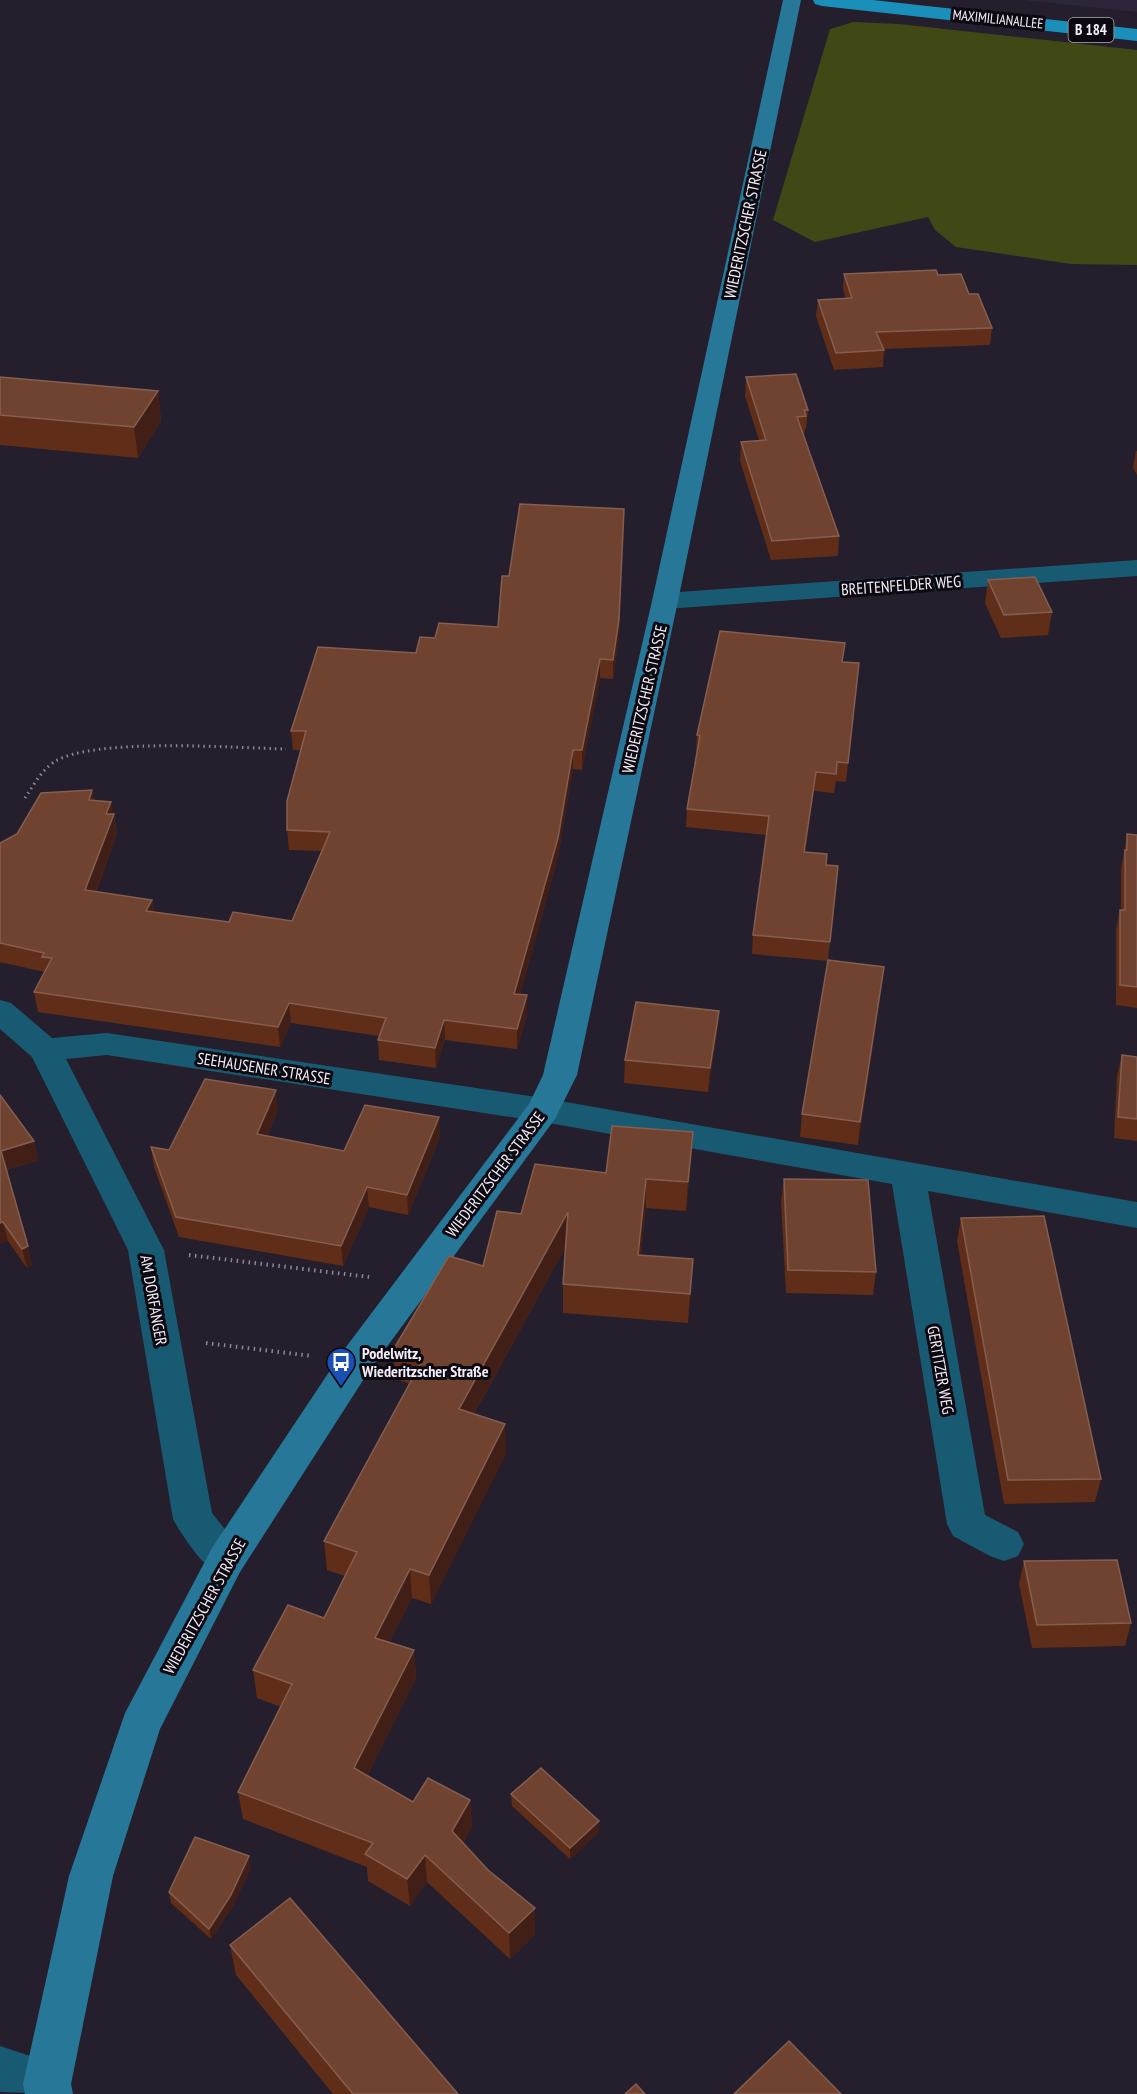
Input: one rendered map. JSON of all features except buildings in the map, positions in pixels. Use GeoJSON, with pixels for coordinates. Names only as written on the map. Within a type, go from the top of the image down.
{"type":"FeatureCollection","features":[{"type":"Feature","properties":{"kind":"main road","name":"MAXIMILIANALLEE"},"geometry":{"type":"LineString","coordinates":[[822,0],[1137,35]]}},
{"type":"Feature","properties":{"kind":"street","name":"WIEDERITZSCHER STRASSE"},"geometry":{"type":"LineString","coordinates":[[48,2089],[91,1876],[140,1726],[226,1560],[356,1361],[543,1110],[560,1075],[665,601],[792,0]]}},
{"type":"Feature","properties":{"kind":"street","name":"BREITENFELDER WEG"},"geometry":{"type":"LineString","coordinates":[[665,601],[1137,568]]}},
{"type":"Feature","properties":{"kind":"street"},"geometry":{"type":"LineString","coordinates":[[0,1011],[45,1050]]}},
{"type":"Feature","properties":{"kind":"street","name":"SEEHAUSENER STRASSE"},"geometry":{"type":"LineString","coordinates":[[45,1050],[107,1044],[543,1110]]}},
{"type":"Feature","properties":{"kind":"street","name":"AM DORFANGER"},"geometry":{"type":"LineString","coordinates":[[45,1050],[147,1250],[193,1519],[226,1560]]}},
{"type":"Feature","properties":{"kind":"street"},"geometry":{"type":"LineString","coordinates":[[543,1110],[1137,1215]]}},
{"type":"Feature","properties":{"kind":"street","name":"GERTITZER WEG"},"geometry":{"type":"LineString","coordinates":[[908,1175],[967,1524],[1004,1544]]}},
{"type":"Feature","properties":{"kind":"street"},"geometry":{"type":"LineString","coordinates":[[0,2069],[48,2089]]}},
{"type":"Feature","properties":{"kind":"path"},"geometry":{"type":"LineString","coordinates":[[25,798],[49,765],[60,759],[96,751],[121,747],[286,748]]}},
{"type":"Feature","properties":{"kind":"path"},"geometry":{"type":"LineString","coordinates":[[147,1250],[413,1283]]}},
{"type":"Feature","properties":{"kind":"path"},"geometry":{"type":"LineString","coordinates":[[161,1337],[356,1361]]}},
{"type":"Feature","properties":{"kind":"shaded area"},"geometry":{"type":"Polygon","coordinates":[[[1023,0],[1137,0],[1137,12],[1023,0]]]}},
{"type":"Feature","properties":{"kind":"green space"},"geometry":{"type":"Polygon","coordinates":[[[854,22],[899,24],[1137,50],[1137,265],[1071,264],[956,247],[935,230],[928,217],[815,242],[773,220],[830,29],[854,22]]]}},
{"type":"Feature","properties":{"kind":"place","name":"Podelwitz, Wiederitzscher Straße"},"geometry":{"type":"Point","coordinates":[341,1388]}}]}
